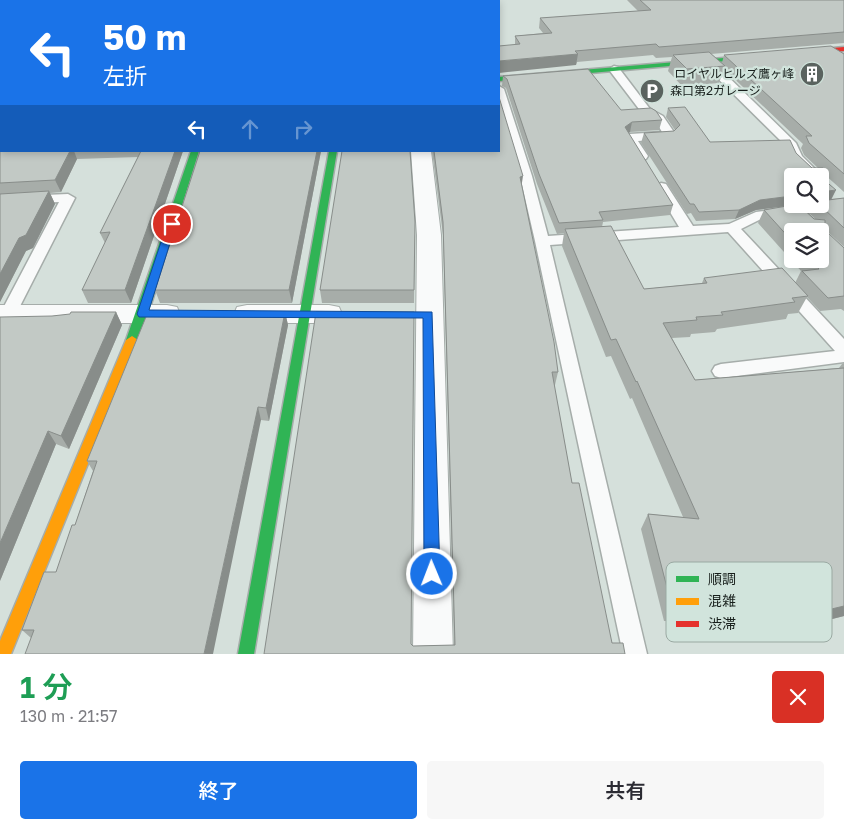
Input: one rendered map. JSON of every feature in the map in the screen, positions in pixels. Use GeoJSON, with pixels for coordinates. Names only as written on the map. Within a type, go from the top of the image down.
{"type":"FeatureCollection","features":[{"type":"Feature","properties":{"kind":"street"},"geometry":{"type":"LineString","coordinates":[[789,54],[826,51],[841,54]]}},
{"type":"Feature","properties":{"kind":"street"},"geometry":{"type":"LineString","coordinates":[[500,79],[771,56]]}},
{"type":"Feature","properties":{"kind":"street"},"geometry":{"type":"LineString","coordinates":[[3,654],[142,314],[195,152]]}},
{"type":"Feature","properties":{"kind":"street"},"geometry":{"type":"LineString","coordinates":[[246,654],[333,152]]}},
{"type":"Feature","properties":{"kind":"street"},"geometry":{"type":"LineString","coordinates":[[421,152],[429,235],[419,314],[433,654]]}},
{"type":"Feature","properties":{"kind":"street"},"geometry":{"type":"LineString","coordinates":[[4,314],[190,314]]}},
{"type":"Feature","properties":{"kind":"street"},"geometry":{"type":"LineString","coordinates":[[219,314],[352,314]]}},
{"type":"Feature","properties":{"kind":"lane"},"geometry":{"type":"LineString","coordinates":[[706,61],[792,146],[797,158],[808,168]]}},
{"type":"Feature","properties":{"kind":"lane"},"geometry":{"type":"LineString","coordinates":[[614,69],[646,111],[659,118],[670,134],[630,138],[646,163]]}},
{"type":"Feature","properties":{"kind":"lane"},"geometry":{"type":"LineString","coordinates":[[500,92],[526,176],[542,241],[635,654]]}},
{"type":"Feature","properties":{"kind":"lane"},"geometry":{"type":"LineString","coordinates":[[657,180],[688,230]]}},
{"type":"Feature","properties":{"kind":"lane"},"geometry":{"type":"LineString","coordinates":[[829,188],[844,203]]}},
{"type":"Feature","properties":{"kind":"lane"},"geometry":{"type":"LineString","coordinates":[[0,201],[68,198],[4,314]]}},
{"type":"Feature","properties":{"kind":"lane"},"geometry":{"type":"LineString","coordinates":[[829,205],[844,203]]}},
{"type":"Feature","properties":{"kind":"lane"},"geometry":{"type":"LineString","coordinates":[[542,241],[732,228],[756,216],[784,212]]}},
{"type":"Feature","properties":{"kind":"lane"},"geometry":{"type":"LineString","coordinates":[[798,213],[809,223]]}},
{"type":"Feature","properties":{"kind":"lane"},"geometry":{"type":"LineString","coordinates":[[732,228],[844,350]]}},
{"type":"Feature","properties":{"kind":"lane"},"geometry":{"type":"LineString","coordinates":[[721,371],[844,356]]}},
{"type":"Feature","properties":{"kind":"building"},"geometry":{"type":"Polygon","coordinates":[[[640,0],[844,0],[844,32],[659,47],[656,44],[575,51],[578,54],[500,61],[500,46],[520,44],[515,36],[552,33],[540,18],[651,10],[640,0]]]}},
{"type":"Feature","properties":{"kind":"building"},"geometry":{"type":"Polygon","coordinates":[[[831,46],[844,54],[844,174],[809,143],[806,136],[812,136],[724,55],[831,46]]]}},
{"type":"Feature","properties":{"kind":"building"},"geometry":{"type":"Polygon","coordinates":[[[709,52],[725,66],[687,69],[673,55],[709,52]]]}},
{"type":"Feature","properties":{"kind":"building"},"geometry":{"type":"Polygon","coordinates":[[[588,69],[621,110],[651,108],[656,111],[662,120],[632,122],[625,127],[673,205],[599,212],[603,220],[559,223],[539,174],[507,79],[503,76],[588,69]]]}},
{"type":"Feature","properties":{"kind":"building"},"geometry":{"type":"Polygon","coordinates":[[[500,100],[523,176],[520,177],[554,342],[558,372],[552,372],[572,483],[579,483],[612,643],[623,643],[625,654],[264,654],[316,312],[414,312],[411,644],[413,646],[455,645],[443,222],[434,152],[500,152],[500,100]]]}},
{"type":"Feature","properties":{"kind":"building"},"geometry":{"type":"Polygon","coordinates":[[[685,107],[710,142],[790,140],[796,153],[812,168],[784,168],[784,197],[760,200],[739,210],[699,212],[694,204],[690,204],[644,133],[674,131],[680,125],[668,108],[685,107]]]}},
{"type":"Feature","properties":{"kind":"building"},"geometry":{"type":"Polygon","coordinates":[[[0,152],[69,152],[55,180],[0,183],[0,152]]]}},
{"type":"Feature","properties":{"kind":"building"},"geometry":{"type":"Polygon","coordinates":[[[140,152],[175,152],[125,290],[82,290],[110,232],[100,233],[140,152]]]}},
{"type":"Feature","properties":{"kind":"building"},"geometry":{"type":"Polygon","coordinates":[[[200,152],[317,152],[289,290],[155,290],[200,152]]]}},
{"type":"Feature","properties":{"kind":"building"},"geometry":{"type":"Polygon","coordinates":[[[342,152],[410,152],[415,222],[414,290],[320,290],[342,152]]]}},
{"type":"Feature","properties":{"kind":"building"},"geometry":{"type":"Polygon","coordinates":[[[829,184],[836,190],[829,191],[829,184]]]}},
{"type":"Feature","properties":{"kind":"building"},"geometry":{"type":"Polygon","coordinates":[[[49,191],[26,235],[19,238],[0,274],[0,194],[49,191]]]}},
{"type":"Feature","properties":{"kind":"building"},"geometry":{"type":"Polygon","coordinates":[[[844,198],[844,228],[828,213],[829,200],[844,198]]]}},
{"type":"Feature","properties":{"kind":"building"},"geometry":{"type":"Polygon","coordinates":[[[784,206],[784,213],[808,213],[814,219],[825,220],[825,223],[784,223],[784,232],[764,210],[784,206]]]}},
{"type":"Feature","properties":{"kind":"building"},"geometry":{"type":"Polygon","coordinates":[[[611,226],[644,289],[707,283],[704,278],[782,268],[808,296],[792,298],[795,302],[721,312],[723,315],[696,317],[697,320],[663,323],[695,380],[844,368],[844,606],[832,609],[832,562],[666,562],[666,584],[648,514],[699,519],[637,381],[616,339],[611,340],[565,229],[611,226]]]}},
{"type":"Feature","properties":{"kind":"building"},"geometry":{"type":"Polygon","coordinates":[[[829,234],[844,248],[844,296],[828,298],[802,271],[829,268],[829,234]]]}},
{"type":"Feature","properties":{"kind":"building"},"geometry":{"type":"Polygon","coordinates":[[[71,312],[116,312],[61,436],[48,431],[0,543],[0,317],[52,316],[70,314],[71,312]]]}},
{"type":"Feature","properties":{"kind":"building"},"geometry":{"type":"Polygon","coordinates":[[[148,312],[285,312],[266,408],[258,407],[204,654],[25,654],[34,630],[22,630],[44,572],[56,572],[72,525],[75,525],[97,461],[87,461],[148,312]]]}},
{"type":"Feature","properties":{"kind":"traffic: fast"},"geometry":{"type":"LineString","coordinates":[[500,79],[759,57]]}},
{"type":"Feature","properties":{"kind":"traffic: fast"},"geometry":{"type":"LineString","coordinates":[[132,340],[195,152]]}},
{"type":"Feature","properties":{"kind":"traffic: fast"},"geometry":{"type":"LineString","coordinates":[[246,654],[333,152]]}},
{"type":"Feature","properties":{"kind":"traffic: slow"},"geometry":{"type":"LineString","coordinates":[[3,654],[132,340]]}},
{"type":"Feature","properties":{"kind":"traffic: jam"},"geometry":{"type":"LineString","coordinates":[[799,53],[844,49]]}},
{"type":"Feature","properties":{"kind":"place","name":"ロイヤルヒルズ鷹ヶ峰"},"geometry":{"type":"Point","coordinates":[812,74]}},
{"type":"Feature","properties":{"kind":"place","name":"森口第2ガレージ"},"geometry":{"type":"Point","coordinates":[652,91]}},
{"type":"Feature","properties":{"kind":"route"},"geometry":{"type":"LineString","coordinates":[[172,224],[142,314],[428,314],[432,574]]}}]}
